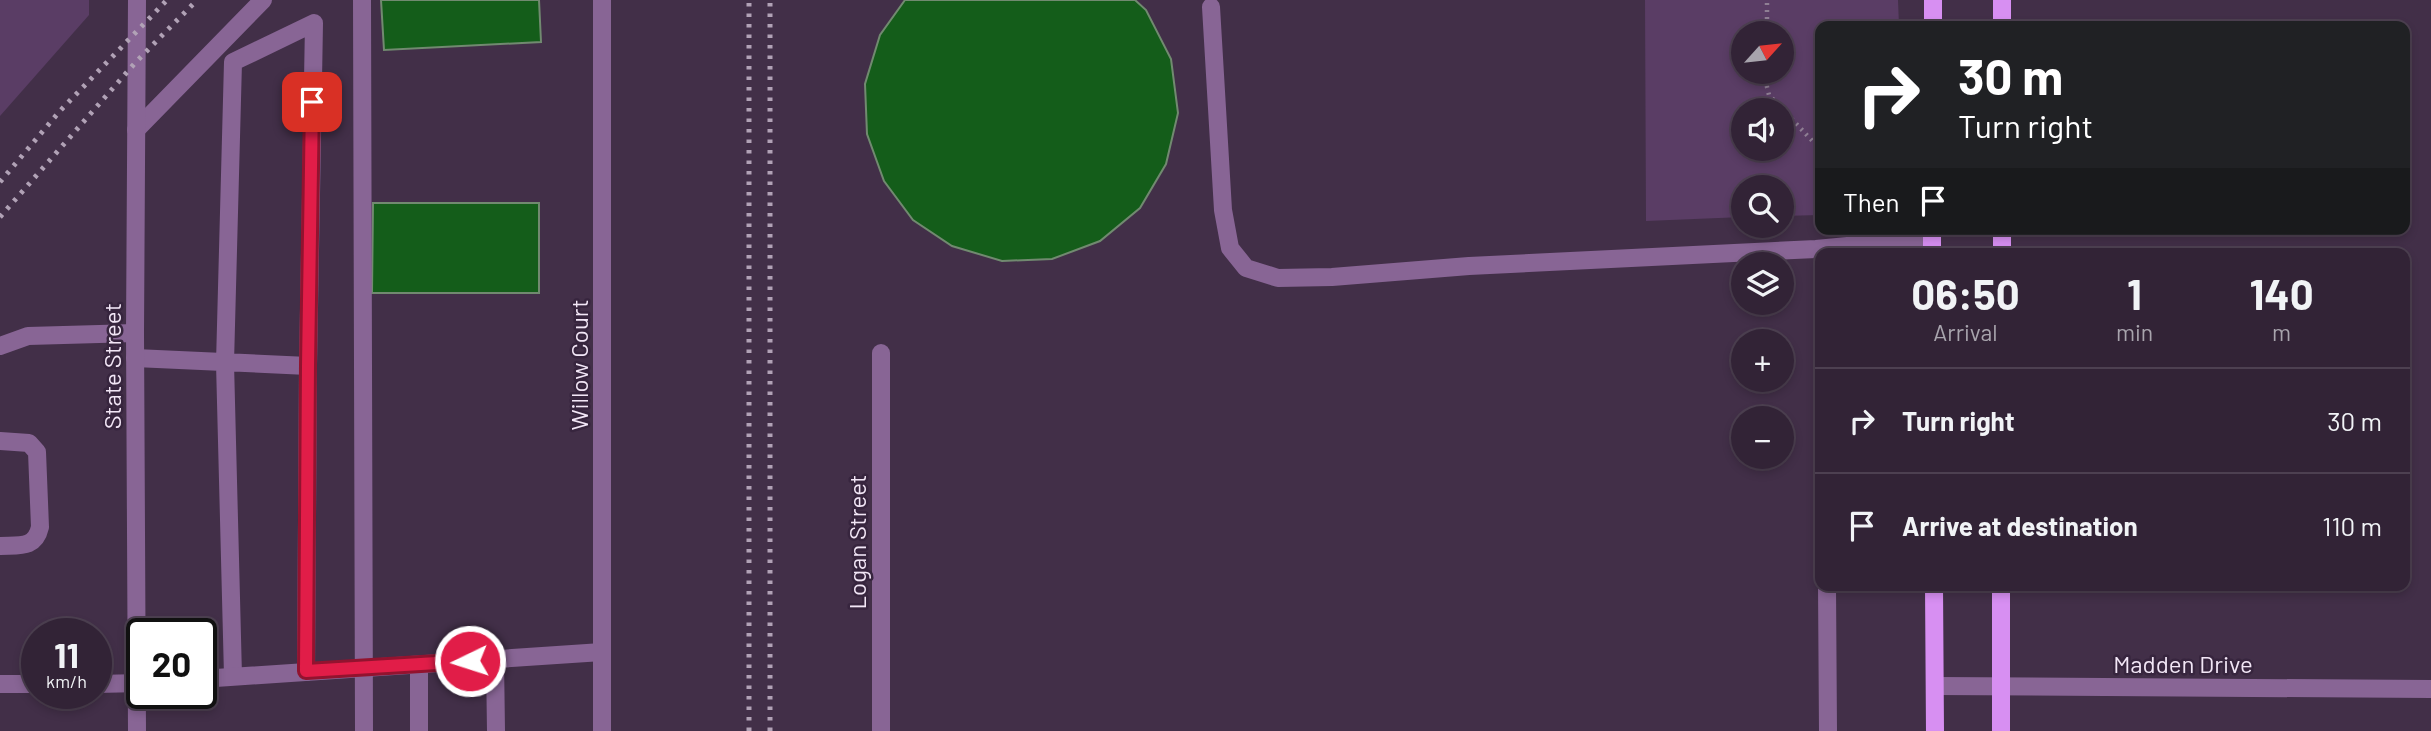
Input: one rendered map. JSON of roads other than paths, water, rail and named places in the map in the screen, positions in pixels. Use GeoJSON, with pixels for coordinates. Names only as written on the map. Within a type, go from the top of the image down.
{"type":"FeatureCollection","features":[{"type":"Feature","properties":{"kind":"main road"},"geometry":{"type":"LineString","coordinates":[[1933,0],[1933,21]]}},
{"type":"Feature","properties":{"kind":"main road"},"geometry":{"type":"LineString","coordinates":[[2002,0],[2002,21]]}},
{"type":"Feature","properties":{"kind":"main road"},"geometry":{"type":"LineString","coordinates":[[1934,591],[1935,731]]}},
{"type":"Feature","properties":{"kind":"main road"},"geometry":{"type":"LineString","coordinates":[[2001,591],[2001,731]]}},
{"type":"Feature","properties":{"kind":"street","name":"State Street"},"geometry":{"type":"LineString","coordinates":[[137,0],[135,358],[138,618]]}},
{"type":"Feature","properties":{"kind":"street"},"geometry":{"type":"LineString","coordinates":[[136,130],[263,0]]}},
{"type":"Feature","properties":{"kind":"street"},"geometry":{"type":"LineString","coordinates":[[362,0],[364,731]]}},
{"type":"Feature","properties":{"kind":"street","name":"Willow Court"},"geometry":{"type":"LineString","coordinates":[[602,0],[602,731]]}},
{"type":"Feature","properties":{"kind":"street"},"geometry":{"type":"LineString","coordinates":[[1211,7],[1223,210],[1230,248],[1246,268],[1278,278],[1332,277],[1815,249]]}},
{"type":"Feature","properties":{"kind":"street"},"geometry":{"type":"LineString","coordinates":[[233,676],[225,363],[233,62],[314,23],[306,671]]}},
{"type":"Feature","properties":{"kind":"street"},"geometry":{"type":"LineString","coordinates":[[1828,248],[1932,240]]}},
{"type":"Feature","properties":{"kind":"street"},"geometry":{"type":"LineString","coordinates":[[0,346],[28,336],[135,332]]}},
{"type":"Feature","properties":{"kind":"street","name":"Logan Street"},"geometry":{"type":"LineString","coordinates":[[881,353],[881,731]]}},
{"type":"Feature","properties":{"kind":"street"},"geometry":{"type":"LineString","coordinates":[[135,358],[308,366]]}},
{"type":"Feature","properties":{"kind":"street"},"geometry":{"type":"LineString","coordinates":[[0,441],[29,443],[37,452],[40,527],[38,538],[29,545],[0,546]]}},
{"type":"Feature","properties":{"kind":"street"},"geometry":{"type":"LineString","coordinates":[[1827,591],[1828,731]]}},
{"type":"Feature","properties":{"kind":"street"},"geometry":{"type":"LineString","coordinates":[[217,678],[602,652]]}},
{"type":"Feature","properties":{"kind":"street"},"geometry":{"type":"LineString","coordinates":[[495,660],[496,731]]}},
{"type":"Feature","properties":{"kind":"street"},"geometry":{"type":"LineString","coordinates":[[419,665],[419,731]]}},
{"type":"Feature","properties":{"kind":"street"},"geometry":{"type":"LineString","coordinates":[[0,684],[21,684]]}},
{"type":"Feature","properties":{"kind":"street","name":"Madden Drive"},"geometry":{"type":"LineString","coordinates":[[1935,686],[2431,689]]}},
{"type":"Feature","properties":{"kind":"street","name":"State Street"},"geometry":{"type":"LineString","coordinates":[[136,731],[137,709]]}},
{"type":"Feature","properties":{"kind":"railway"},"geometry":{"type":"LineString","coordinates":[[0,182],[59,112],[167,0]]}},
{"type":"Feature","properties":{"kind":"railway"},"geometry":{"type":"LineString","coordinates":[[0,217],[135,63],[197,0]]}},
{"type":"Feature","properties":{"kind":"railway"},"geometry":{"type":"LineString","coordinates":[[749,0],[749,731]]}},
{"type":"Feature","properties":{"kind":"railway"},"geometry":{"type":"LineString","coordinates":[[770,0],[770,731]]}}]}
